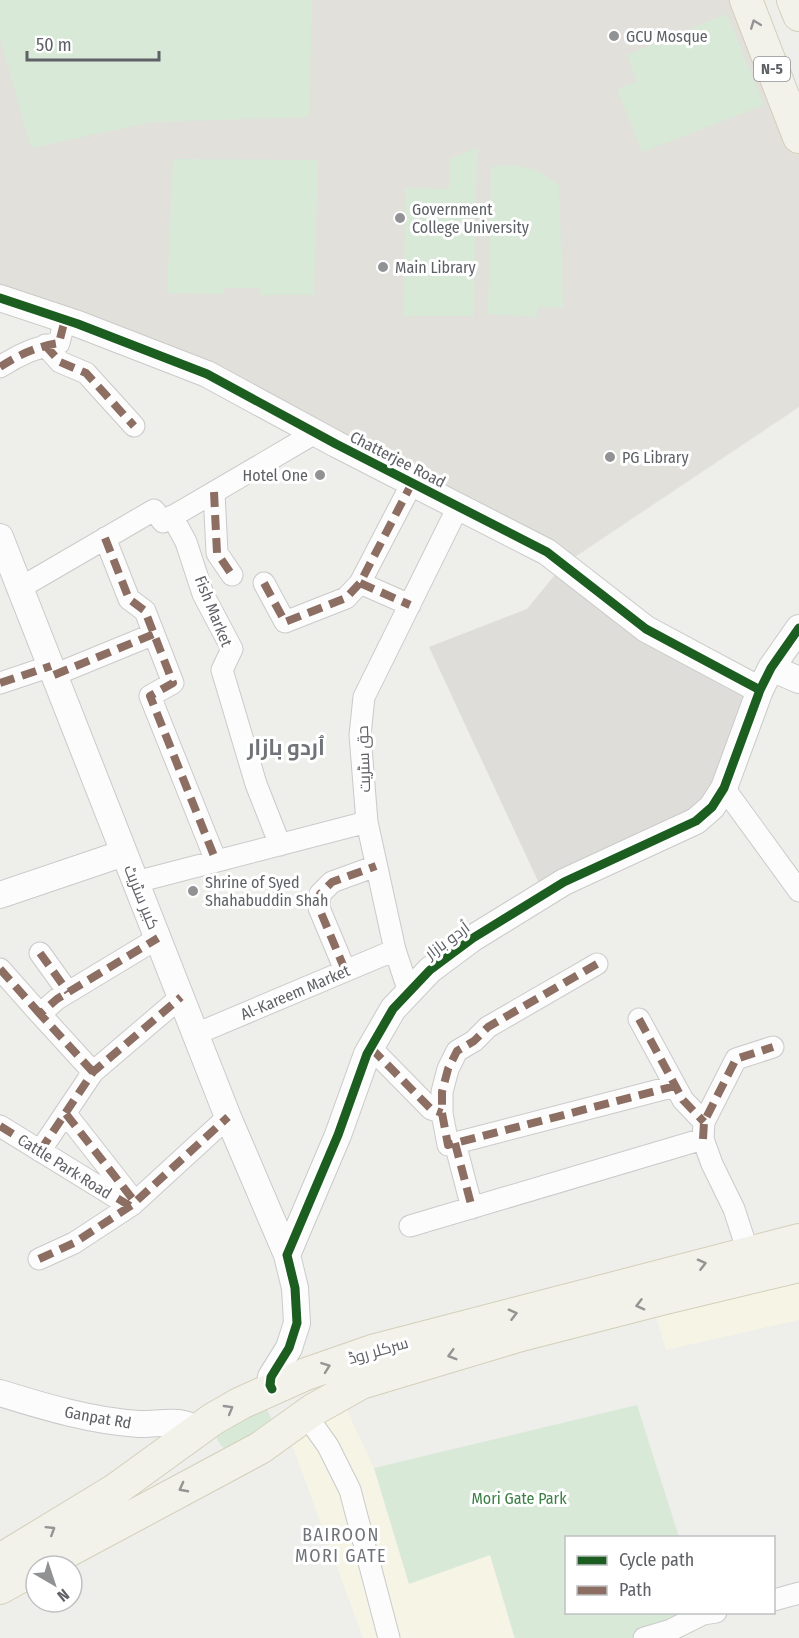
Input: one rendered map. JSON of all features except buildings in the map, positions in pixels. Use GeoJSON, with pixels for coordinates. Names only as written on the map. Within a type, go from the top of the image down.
{"type":"FeatureCollection","features":[{"type":"Feature","properties":{"kind":"main road","name":"N-5"},"geometry":{"type":"LineString","coordinates":[[746,0],[799,137]]}},
{"type":"Feature","properties":{"kind":"main road"},"geometry":{"type":"LineString","coordinates":[[793,0],[799,15]]}},
{"type":"Feature","properties":{"kind":"main road","name":"سرکلر روڈ"},"geometry":{"type":"LineString","coordinates":[[0,1560],[115,1490],[196,1431],[240,1403],[306,1374],[372,1351],[799,1240]]}},
{"type":"Feature","properties":{"kind":"main road","name":"سرکلر روڈ"},"geometry":{"type":"LineString","coordinates":[[62,1554],[260,1448],[336,1396],[361,1383],[412,1366],[661,1299],[799,1266]]}},
{"type":"Feature","properties":{"kind":"main road"},"geometry":{"type":"LineString","coordinates":[[272,1389],[285,1401],[299,1420]]}},
{"type":"Feature","properties":{"kind":"main road"},"geometry":{"type":"LineString","coordinates":[[196,1431],[211,1454],[227,1465]]}},
{"type":"Feature","properties":{"kind":"main road","name":"سرکلر روڈ"},"geometry":{"type":"LineString","coordinates":[[0,1588],[24,1575]]}},
{"type":"Feature","properties":{"kind":"street","name":"Chatterjee Road"},"geometry":{"type":"LineString","coordinates":[[0,298],[64,319],[207,374],[547,552],[646,629],[766,679],[799,680]]}},
{"type":"Feature","properties":{"kind":"street"},"geometry":{"type":"LineString","coordinates":[[0,367],[45,345],[60,343],[64,319]]}},
{"type":"Feature","properties":{"kind":"street"},"geometry":{"type":"LineString","coordinates":[[45,345],[60,362],[86,373],[134,426]]}},
{"type":"Feature","properties":{"kind":"street"},"geometry":{"type":"LineString","coordinates":[[20,588],[154,510],[163,522],[315,432]]}},
{"type":"Feature","properties":{"kind":"street"},"geometry":{"type":"LineString","coordinates":[[264,583],[285,622],[346,598],[360,583],[412,483]]}},
{"type":"Feature","properties":{"kind":"street"},"geometry":{"type":"LineString","coordinates":[[214,492],[218,553],[232,575]]}},
{"type":"Feature","properties":{"kind":"street","name":"حق سٹریت"},"geometry":{"type":"LineString","coordinates":[[409,992],[395,950],[367,822],[360,735],[364,697],[458,507]]}},
{"type":"Feature","properties":{"kind":"street","name":"Fish Market"},"geometry":{"type":"LineString","coordinates":[[172,516],[186,542],[203,594],[232,649],[222,670],[256,784],[280,845]]}},
{"type":"Feature","properties":{"kind":"street","name":"کبیر سٹریٹ"},"geometry":{"type":"LineString","coordinates":[[0,537],[228,1117],[287,1255]]}},
{"type":"Feature","properties":{"kind":"street"},"geometry":{"type":"LineString","coordinates":[[105,538],[129,599],[145,611],[173,683],[150,696],[216,861]]}},
{"type":"Feature","properties":{"kind":"street"},"geometry":{"type":"LineString","coordinates":[[360,583],[410,605]]}},
{"type":"Feature","properties":{"kind":"street","name":"اُردو بازار"},"geometry":{"type":"LineString","coordinates":[[287,1255],[338,1135],[370,1048],[393,1009],[430,970],[473,938],[564,882],[696,821],[712,807],[723,788],[766,679],[799,628]]}},
{"type":"Feature","properties":{"kind":"street"},"geometry":{"type":"LineString","coordinates":[[0,683],[53,670],[154,634]]}},
{"type":"Feature","properties":{"kind":"street"},"geometry":{"type":"LineString","coordinates":[[723,788],[799,891]]}},
{"type":"Feature","properties":{"kind":"street"},"geometry":{"type":"LineString","coordinates":[[136,882],[367,822]]}},
{"type":"Feature","properties":{"kind":"street"},"geometry":{"type":"LineString","coordinates":[[0,895],[124,853]]}},
{"type":"Feature","properties":{"kind":"street"},"geometry":{"type":"LineString","coordinates":[[345,970],[319,908],[320,894],[332,882],[376,866]]}},
{"type":"Feature","properties":{"kind":"street"},"geometry":{"type":"LineString","coordinates":[[40,1014],[57,999],[158,938]]}},
{"type":"Feature","properties":{"kind":"street","name":"Al-Kareem Market"},"geometry":{"type":"LineString","coordinates":[[196,1034],[395,950]]}},
{"type":"Feature","properties":{"kind":"street"},"geometry":{"type":"LineString","coordinates":[[40,953],[68,992]]}},
{"type":"Feature","properties":{"kind":"street"},"geometry":{"type":"LineString","coordinates":[[597,964],[488,1028],[474,1041],[457,1051],[445,1080],[442,1113],[448,1145],[675,1086]]}},
{"type":"Feature","properties":{"kind":"street"},"geometry":{"type":"LineString","coordinates":[[0,969],[93,1072]]}},
{"type":"Feature","properties":{"kind":"street"},"geometry":{"type":"LineString","coordinates":[[40,1150],[93,1072],[181,997]]}},
{"type":"Feature","properties":{"kind":"street"},"geometry":{"type":"LineString","coordinates":[[639,1019],[683,1100],[704,1130],[712,1164],[734,1209],[748,1252]]}},
{"type":"Feature","properties":{"kind":"street"},"geometry":{"type":"LineString","coordinates":[[410,1226],[472,1208],[704,1130],[736,1059],[773,1047]]}},
{"type":"Feature","properties":{"kind":"street"},"geometry":{"type":"LineString","coordinates":[[370,1048],[431,1109],[442,1113]]}},
{"type":"Feature","properties":{"kind":"street"},"geometry":{"type":"LineString","coordinates":[[66,1114],[133,1204]]}},
{"type":"Feature","properties":{"kind":"street"},"geometry":{"type":"LineString","coordinates":[[39,1259],[74,1243],[133,1204],[228,1117]]}},
{"type":"Feature","properties":{"kind":"street","name":"Cattle Park Road"},"geometry":{"type":"LineString","coordinates":[[0,1126],[133,1204]]}},
{"type":"Feature","properties":{"kind":"street"},"geometry":{"type":"LineString","coordinates":[[455,1143],[472,1208]]}},
{"type":"Feature","properties":{"kind":"street"},"geometry":{"type":"LineString","coordinates":[[272,1389],[271,1377],[290,1348],[297,1323],[295,1287],[287,1255]]}},
{"type":"Feature","properties":{"kind":"street","name":"Ganpat Rd"},"geometry":{"type":"LineString","coordinates":[[0,1393],[96,1418],[138,1424],[182,1423],[196,1431]]}},
{"type":"Feature","properties":{"kind":"street"},"geometry":{"type":"LineString","coordinates":[[299,1420],[328,1446],[350,1491],[389,1638]]}},
{"type":"Feature","properties":{"kind":"street"},"geometry":{"type":"LineString","coordinates":[[775,1600],[799,1593]]}},
{"type":"Feature","properties":{"kind":"street"},"geometry":{"type":"LineString","coordinates":[[644,1638],[671,1630],[703,1614]]}},
{"type":"Feature","properties":{"kind":"shaded area","name":"Government College University"},"geometry":{"type":"Polygon","coordinates":[[[0,0],[744,0],[799,139],[799,407],[563,565],[207,374],[0,297],[0,0]]]}},
{"type":"Feature","properties":{"kind":"shaded area"},"geometry":{"type":"Polygon","coordinates":[[[563,565],[760,690],[712,807],[544,894],[429,647],[527,609],[563,565]]]}},
{"type":"Feature","properties":{"kind":"shaded area"},"geometry":{"type":"Polygon","coordinates":[[[799,1275],[799,1320],[666,1350],[654,1310],[799,1275]]]}},
{"type":"Feature","properties":{"kind":"shaded area"},"geometry":{"type":"Polygon","coordinates":[[[344,1404],[374,1468],[409,1583],[490,1554],[514,1638],[363,1638],[288,1434],[344,1404]]]}},
{"type":"Feature","properties":{"kind":"green space"},"geometry":{"type":"Polygon","coordinates":[[[0,0],[312,0],[309,117],[152,122],[31,148],[0,38],[0,0]]]}},
{"type":"Feature","properties":{"kind":"green space"},"geometry":{"type":"Polygon","coordinates":[[[727,14],[764,105],[642,152],[617,89],[637,81],[627,55],[727,14]]]}},
{"type":"Feature","properties":{"kind":"green space"},"geometry":{"type":"Polygon","coordinates":[[[477,148],[474,316],[404,316],[405,188],[449,189],[449,159],[477,148]]]}},
{"type":"Feature","properties":{"kind":"green space"},"geometry":{"type":"Polygon","coordinates":[[[173,159],[318,160],[314,295],[260,295],[260,288],[224,288],[224,294],[167,293],[173,159]]]}},
{"type":"Feature","properties":{"kind":"green space"},"geometry":{"type":"Polygon","coordinates":[[[506,165],[535,170],[559,186],[563,308],[538,307],[537,317],[488,314],[491,167],[506,165]]]}},
{"type":"Feature","properties":{"kind":"green space","name":"Mori Gate Park"},"geometry":{"type":"Polygon","coordinates":[[[637,1405],[679,1536],[565,1536],[565,1614],[703,1614],[634,1638],[515,1638],[490,1555],[409,1584],[374,1468],[637,1405]]]}},
{"type":"Feature","properties":{"kind":"green space"},"geometry":{"type":"Polygon","coordinates":[[[266,1408],[271,1418],[270,1428],[225,1449],[221,1445],[216,1431],[266,1408]]]}},
{"type":"Feature","properties":{"kind":"marked path"},"geometry":{"type":"LineString","coordinates":[[0,367],[28,352],[59,343],[65,319]]}},
{"type":"Feature","properties":{"kind":"marked path"},"geometry":{"type":"LineString","coordinates":[[45,345],[60,362],[86,373],[134,426]]}},
{"type":"Feature","properties":{"kind":"marked path"},"geometry":{"type":"LineString","coordinates":[[264,583],[285,622],[346,598],[360,583],[412,483]]}},
{"type":"Feature","properties":{"kind":"marked path"},"geometry":{"type":"LineString","coordinates":[[214,492],[217,553],[232,575]]}},
{"type":"Feature","properties":{"kind":"marked path"},"geometry":{"type":"LineString","coordinates":[[105,538],[129,599],[145,611],[173,683],[150,696],[216,861]]}},
{"type":"Feature","properties":{"kind":"marked path"},"geometry":{"type":"LineString","coordinates":[[360,583],[410,605]]}},
{"type":"Feature","properties":{"kind":"marked path"},"geometry":{"type":"LineString","coordinates":[[54,675],[154,634]]}},
{"type":"Feature","properties":{"kind":"marked path"},"geometry":{"type":"LineString","coordinates":[[0,683],[51,666]]}},
{"type":"Feature","properties":{"kind":"marked path"},"geometry":{"type":"LineString","coordinates":[[345,970],[319,908],[320,894],[332,882],[376,866]]}},
{"type":"Feature","properties":{"kind":"marked path"},"geometry":{"type":"LineString","coordinates":[[93,1072],[40,1014],[57,999],[158,938]]}},
{"type":"Feature","properties":{"kind":"marked path"},"geometry":{"type":"LineString","coordinates":[[40,953],[68,992]]}},
{"type":"Feature","properties":{"kind":"marked path"},"geometry":{"type":"LineString","coordinates":[[597,964],[488,1027],[474,1041],[457,1051],[448,1069],[442,1092],[442,1113],[448,1145],[675,1086]]}},
{"type":"Feature","properties":{"kind":"marked path"},"geometry":{"type":"LineString","coordinates":[[0,969],[40,1014]]}},
{"type":"Feature","properties":{"kind":"marked path"},"geometry":{"type":"LineString","coordinates":[[40,1151],[93,1072],[181,997]]}},
{"type":"Feature","properties":{"kind":"marked path"},"geometry":{"type":"LineString","coordinates":[[639,1019],[683,1100],[704,1122]]}},
{"type":"Feature","properties":{"kind":"marked path"},"geometry":{"type":"LineString","coordinates":[[703,1139],[704,1122],[736,1059],[773,1047]]}},
{"type":"Feature","properties":{"kind":"marked path"},"geometry":{"type":"LineString","coordinates":[[371,1048],[431,1109],[442,1113]]}},
{"type":"Feature","properties":{"kind":"marked path"},"geometry":{"type":"LineString","coordinates":[[66,1114],[135,1202]]}},
{"type":"Feature","properties":{"kind":"marked path"},"geometry":{"type":"LineString","coordinates":[[39,1259],[74,1243],[132,1205],[228,1117]]}},
{"type":"Feature","properties":{"kind":"marked path"},"geometry":{"type":"LineString","coordinates":[[0,1126],[130,1206]]}},
{"type":"Feature","properties":{"kind":"marked path"},"geometry":{"type":"LineString","coordinates":[[455,1143],[472,1208]]}},
{"type":"Feature","properties":{"kind":"cycle path"},"geometry":{"type":"LineString","coordinates":[[0,298],[78,324],[207,374],[336,444],[547,552],[646,629],[760,690]]}},
{"type":"Feature","properties":{"kind":"cycle path"},"geometry":{"type":"LineString","coordinates":[[272,1389],[271,1377],[289,1348],[297,1323],[295,1288],[287,1255],[338,1135],[367,1054],[393,1009],[430,970],[473,938],[564,882],[696,821],[712,807],[724,788],[760,690],[771,668],[799,628]]}},
{"type":"Feature","properties":{"kind":"place","name":"GCU Mosque"},"geometry":{"type":"Point","coordinates":[614,36]}},
{"type":"Feature","properties":{"kind":"place","name":"Government College University"},"geometry":{"type":"Point","coordinates":[400,218]}},
{"type":"Feature","properties":{"kind":"place","name":"Main Library"},"geometry":{"type":"Point","coordinates":[383,267]}},
{"type":"Feature","properties":{"kind":"place","name":"PG Library"},"geometry":{"type":"Point","coordinates":[610,457]}},
{"type":"Feature","properties":{"kind":"place","name":"Hotel One"},"geometry":{"type":"Point","coordinates":[320,475]}},
{"type":"Feature","properties":{"kind":"place","name":"Shrine of Syed Shahabuddin Shah"},"geometry":{"type":"Point","coordinates":[193,891]}},
{"type":"Feature","properties":{"kind":"district","name":"اُردو بازار"},"geometry":{"type":"Point","coordinates":[286,747]}},
{"type":"Feature","properties":{"kind":"district","name":"BAIROON MORI GATE"},"geometry":{"type":"Point","coordinates":[341,1546]}}]}
